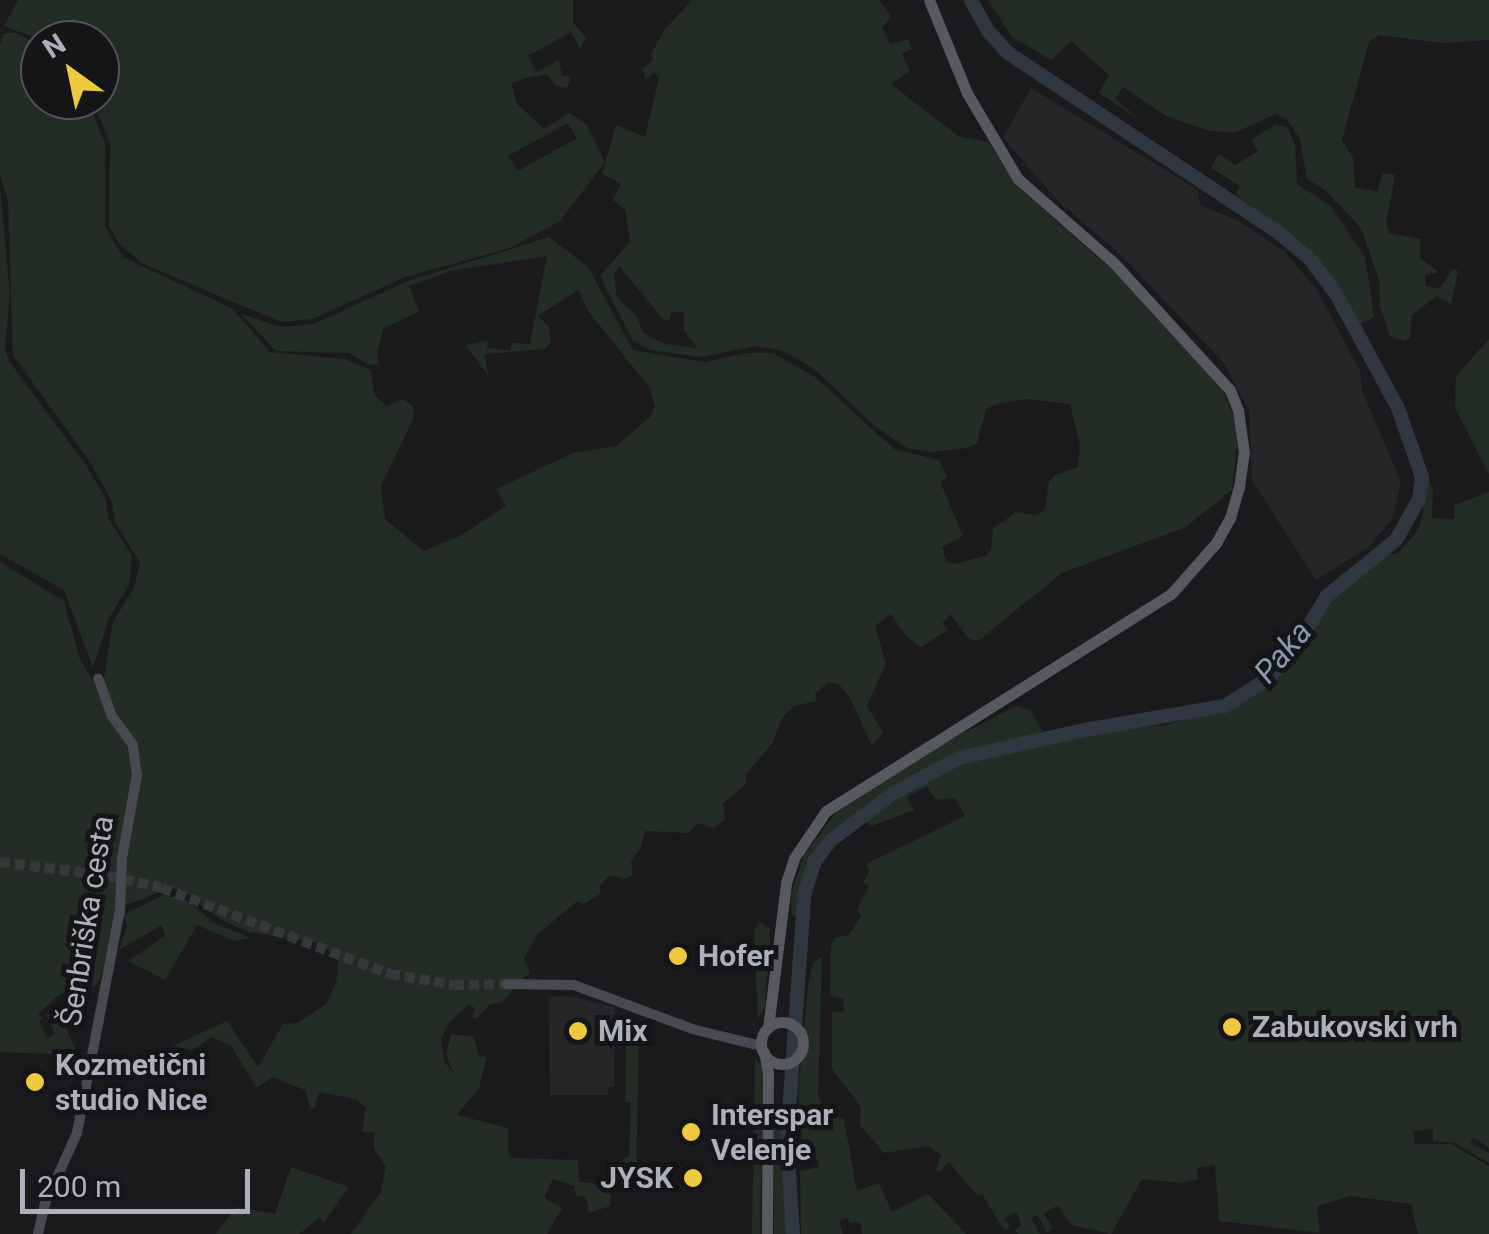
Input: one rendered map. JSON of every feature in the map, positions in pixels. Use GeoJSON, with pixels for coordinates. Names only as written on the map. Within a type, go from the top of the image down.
{"type":"FeatureCollection","features":[{"type":"Feature","properties":{"kind":"main road"},"geometry":{"type":"LineString","coordinates":[[767,1234],[775,1059],[768,1028],[786,884],[794,858],[826,811],[1171,594],[1216,544],[1239,488],[1244,454],[1230,390],[1114,262],[1018,180],[967,93],[929,0]]}},
{"type":"Feature","properties":{"kind":"main road"},"geometry":{"type":"LineString","coordinates":[[772,1003],[784,1022],[799,1030],[803,1044],[775,1059]]}},
{"type":"Feature","properties":{"kind":"main road"},"geometry":{"type":"LineString","coordinates":[[768,1028],[784,1022]]}},
{"type":"Feature","properties":{"kind":"street","name":"Šenbriška cesta"},"geometry":{"type":"LineString","coordinates":[[38,1234],[45,1204],[77,1132],[120,910],[122,858],[138,775],[133,745],[112,716],[98,678]]}},
{"type":"Feature","properties":{"kind":"street"},"geometry":{"type":"LineString","coordinates":[[507,984],[574,985],[775,1059]]}},
{"type":"Feature","properties":{"kind":"shaded area"},"geometry":{"type":"Polygon","coordinates":[[[18,0],[573,0],[573,23],[586,37],[580,49],[571,32],[528,56],[537,72],[559,60],[562,75],[571,77],[567,88],[556,86],[547,74],[512,83],[516,103],[544,129],[569,113],[586,124],[605,162],[560,221],[510,248],[405,277],[313,319],[281,322],[141,263],[119,243],[109,226],[110,143],[100,120],[120,120],[120,20],[20,20],[20,32],[4,26],[18,0]],[[568,123],[508,156],[518,171],[577,138],[568,123]]]}},
{"type":"Feature","properties":{"kind":"shaded area"},"geometry":{"type":"Polygon","coordinates":[[[692,0],[879,0],[891,17],[882,27],[890,44],[908,39],[912,49],[902,54],[910,71],[891,84],[958,136],[988,142],[1020,189],[1127,283],[1221,386],[1234,417],[1237,445],[1232,490],[1186,527],[1062,573],[978,641],[969,639],[950,614],[942,624],[948,630],[921,647],[906,636],[891,614],[875,626],[886,663],[867,706],[883,732],[872,746],[851,700],[839,684],[829,682],[815,693],[817,701],[794,706],[781,719],[773,742],[746,774],[746,784],[723,803],[725,819],[714,828],[697,823],[689,833],[645,831],[631,862],[633,875],[624,879],[610,875],[600,885],[600,894],[584,904],[576,902],[537,935],[524,958],[530,972],[502,1002],[489,1005],[477,1018],[471,1017],[475,1008],[468,1005],[449,1023],[441,1039],[444,1061],[455,1076],[446,1055],[451,1034],[474,1037],[479,1057],[487,1056],[479,1088],[457,1115],[508,1128],[508,1152],[512,1158],[578,1160],[579,1182],[611,1185],[610,1206],[589,1213],[586,1197],[576,1196],[574,1186],[553,1179],[544,1198],[562,1208],[547,1234],[351,1234],[381,1192],[386,1166],[374,1149],[374,1132],[362,1132],[366,1108],[356,1099],[319,1092],[315,1108],[311,1109],[305,1090],[272,1077],[257,1088],[231,1046],[212,1037],[193,1050],[173,1046],[227,1021],[258,1067],[283,1024],[298,1023],[326,1004],[336,983],[338,961],[321,943],[248,932],[220,919],[183,890],[170,888],[124,906],[124,858],[141,762],[103,685],[113,622],[134,588],[140,563],[115,522],[112,502],[90,462],[13,355],[8,202],[0,175],[0,45],[4,33],[20,35],[20,120],[96,120],[105,144],[105,227],[123,257],[233,309],[270,352],[345,359],[371,370],[374,394],[386,406],[403,399],[413,406],[414,417],[381,486],[385,519],[423,551],[460,536],[506,506],[496,489],[573,453],[616,446],[650,417],[655,407],[650,388],[589,312],[578,290],[538,316],[549,327],[551,342],[545,349],[485,354],[488,375],[465,345],[488,341],[487,348],[510,351],[512,343],[530,344],[547,256],[450,271],[409,286],[419,312],[384,328],[377,353],[379,364],[369,365],[349,353],[276,351],[241,314],[281,327],[314,324],[405,282],[549,237],[588,267],[633,350],[703,362],[748,353],[773,353],[815,377],[894,449],[939,460],[947,477],[940,482],[963,536],[942,547],[946,561],[954,564],[985,556],[991,550],[993,529],[1016,512],[1036,515],[1045,510],[1049,482],[1055,475],[1078,467],[1080,445],[1070,404],[1027,399],[997,404],[986,409],[977,443],[968,448],[932,452],[907,448],[876,427],[814,369],[783,351],[756,346],[701,357],[650,350],[633,341],[600,276],[630,242],[625,210],[613,200],[621,184],[602,174],[616,125],[645,137],[659,78],[654,72],[646,80],[642,69],[653,60],[651,55],[664,30],[692,0]],[[619,266],[614,275],[617,297],[637,316],[643,333],[665,344],[697,348],[684,330],[684,312],[672,312],[669,321],[664,320],[619,266]]]}},
{"type":"Feature","properties":{"kind":"shaded area"},"geometry":{"type":"Polygon","coordinates":[[[988,0],[1489,0],[1489,40],[1442,43],[1379,35],[1369,42],[1342,140],[1353,158],[1355,187],[1377,192],[1383,173],[1395,175],[1386,224],[1389,233],[1420,239],[1420,258],[1438,272],[1425,275],[1426,286],[1439,289],[1453,269],[1458,271],[1451,304],[1437,296],[1412,315],[1410,338],[1404,341],[1390,336],[1380,306],[1379,280],[1361,228],[1325,190],[1307,179],[1300,139],[1287,120],[1276,114],[1236,132],[1210,131],[1166,116],[1123,87],[1115,99],[1140,120],[1099,93],[1109,75],[1071,41],[1051,60],[1012,37],[988,0]]]}},
{"type":"Feature","properties":{"kind":"shaded area"},"geometry":{"type":"Polygon","coordinates":[[[1031,88],[1198,190],[1200,205],[1239,221],[1284,251],[1317,290],[1360,371],[1362,390],[1401,482],[1393,518],[1369,547],[1316,580],[1252,480],[1249,411],[1223,362],[1120,254],[1057,200],[1003,138],[1031,88]]]}},
{"type":"Feature","properties":{"kind":"shaded area"},"geometry":{"type":"Polygon","coordinates":[[[1276,124],[1288,128],[1295,145],[1297,184],[1331,206],[1365,257],[1374,317],[1356,326],[1321,264],[1236,194],[1240,186],[1211,168],[1219,154],[1235,165],[1258,151],[1251,140],[1276,124]]]}},
{"type":"Feature","properties":{"kind":"shaded area"},"geometry":{"type":"Polygon","coordinates":[[[0,185],[10,294],[5,349],[9,361],[85,464],[106,499],[108,518],[132,556],[129,585],[109,618],[93,668],[64,590],[0,554],[0,185]]]}},
{"type":"Feature","properties":{"kind":"shaded area"},"geometry":{"type":"Polygon","coordinates":[[[1489,339],[1489,474],[1455,408],[1456,376],[1489,339]]]}},
{"type":"Feature","properties":{"kind":"shaded area"},"geometry":{"type":"Polygon","coordinates":[[[1413,434],[1433,490],[1432,518],[1454,519],[1455,505],[1489,492],[1489,1148],[1473,1137],[1470,1142],[1489,1153],[1489,1163],[1455,1143],[1433,1141],[1433,1129],[1414,1131],[1415,1144],[1451,1144],[1489,1166],[1489,1234],[1418,1234],[1411,1204],[1350,1196],[1317,1206],[1320,1233],[1219,1221],[1215,1165],[1197,1168],[1198,1179],[1180,1183],[1142,1179],[1111,1234],[1071,1225],[1058,1205],[1044,1214],[1052,1227],[1048,1234],[1037,1215],[1031,1218],[1040,1234],[1018,1234],[1015,1230],[1021,1225],[1017,1212],[1005,1218],[1010,1227],[1004,1230],[982,1194],[977,1195],[949,1162],[939,1173],[936,1169],[941,1155],[928,1146],[884,1153],[860,1125],[861,1107],[832,1069],[832,1013],[844,1011],[843,999],[830,996],[831,947],[835,937],[848,936],[861,916],[857,910],[869,886],[863,883],[869,871],[866,864],[965,816],[955,798],[936,800],[927,786],[907,797],[914,810],[871,826],[866,821],[826,850],[907,789],[958,762],[1072,734],[1166,725],[1220,710],[1262,688],[1309,636],[1327,604],[1387,555],[1398,553],[1417,532],[1423,515],[1423,477],[1413,434]]]}},
{"type":"Feature","properties":{"kind":"shaded area"},"geometry":{"type":"Polygon","coordinates":[[[0,562],[64,601],[79,657],[131,747],[135,773],[116,919],[99,982],[82,994],[61,993],[38,1014],[43,1018],[39,1022],[47,1038],[55,1034],[47,1016],[57,1008],[78,1055],[0,1052],[0,562]]]}},
{"type":"Feature","properties":{"kind":"shaded area"},"geometry":{"type":"Polygon","coordinates":[[[1017,706],[1030,710],[1043,732],[967,751],[887,793],[834,832],[812,859],[799,917],[792,915],[791,894],[804,855],[838,810],[937,747],[1017,706]]]}},
{"type":"Feature","properties":{"kind":"shaded area"},"geometry":{"type":"Polygon","coordinates":[[[163,895],[186,900],[216,924],[251,938],[235,941],[197,925],[165,980],[128,961],[165,936],[162,925],[119,950],[127,925],[123,915],[163,895]]]}},
{"type":"Feature","properties":{"kind":"shaded area"},"geometry":{"type":"Polygon","coordinates":[[[760,922],[770,929],[770,940],[765,1007],[758,1019],[754,931],[760,922]]]}},
{"type":"Feature","properties":{"kind":"shaded area"},"geometry":{"type":"Polygon","coordinates":[[[822,957],[818,1096],[825,1108],[844,1120],[857,1191],[879,1183],[892,1212],[928,1194],[966,1234],[862,1234],[860,1222],[850,1223],[847,1218],[839,1221],[843,1234],[801,1234],[800,1171],[819,1167],[815,1153],[802,1142],[798,1095],[808,984],[813,963],[822,957]]]}},
{"type":"Feature","properties":{"kind":"shaded area"},"geometry":{"type":"Polygon","coordinates":[[[569,996],[615,1007],[614,1087],[609,1087],[608,1095],[550,1095],[549,997],[569,996]]]}},
{"type":"Feature","properties":{"kind":"shaded area"},"geometry":{"type":"Polygon","coordinates":[[[631,1034],[644,1038],[639,1045],[636,1180],[623,1179],[623,1158],[629,1157],[631,1103],[625,1102],[626,1038],[631,1034]]]}},
{"type":"Feature","properties":{"kind":"shaded area"},"geometry":{"type":"Polygon","coordinates":[[[755,1059],[763,1066],[760,1234],[752,1234],[755,1059]]]}},
{"type":"Feature","properties":{"kind":"shaded area"},"geometry":{"type":"Polygon","coordinates":[[[773,1116],[782,1116],[789,1234],[774,1234],[773,1116]]]}},
{"type":"Feature","properties":{"kind":"shaded area"},"geometry":{"type":"Polygon","coordinates":[[[291,1167],[349,1187],[324,1222],[319,1218],[299,1234],[216,1234],[236,1207],[275,1214],[291,1167]]]}},
{"type":"Feature","properties":{"kind":"waterway","name":"Paka"},"geometry":{"type":"LineString","coordinates":[[793,1234],[787,1142],[804,896],[815,861],[830,841],[892,794],[959,758],[1084,730],[1225,706],[1269,678],[1299,642],[1327,596],[1396,540],[1419,499],[1422,477],[1398,408],[1336,294],[1310,259],[1279,233],[1008,53],[988,31],[971,0]]}},
{"type":"Feature","properties":{"kind":"tunnel"},"geometry":{"type":"LineString","coordinates":[[0,862],[109,876],[162,888],[390,974],[454,985],[507,984]]}},
{"type":"Feature","properties":{"kind":"place","name":"Hofer"},"geometry":{"type":"Point","coordinates":[678,956]}},
{"type":"Feature","properties":{"kind":"place","name":"Zabukovski vrh"},"geometry":{"type":"Point","coordinates":[1232,1027]}},
{"type":"Feature","properties":{"kind":"place","name":"Mix"},"geometry":{"type":"Point","coordinates":[578,1031]}},
{"type":"Feature","properties":{"kind":"place","name":"Kozmetični studio Nice"},"geometry":{"type":"Point","coordinates":[35,1082]}},
{"type":"Feature","properties":{"kind":"place","name":"Interspar Velenje"},"geometry":{"type":"Point","coordinates":[691,1132]}},
{"type":"Feature","properties":{"kind":"place","name":"JYSK"},"geometry":{"type":"Point","coordinates":[693,1178]}}]}
